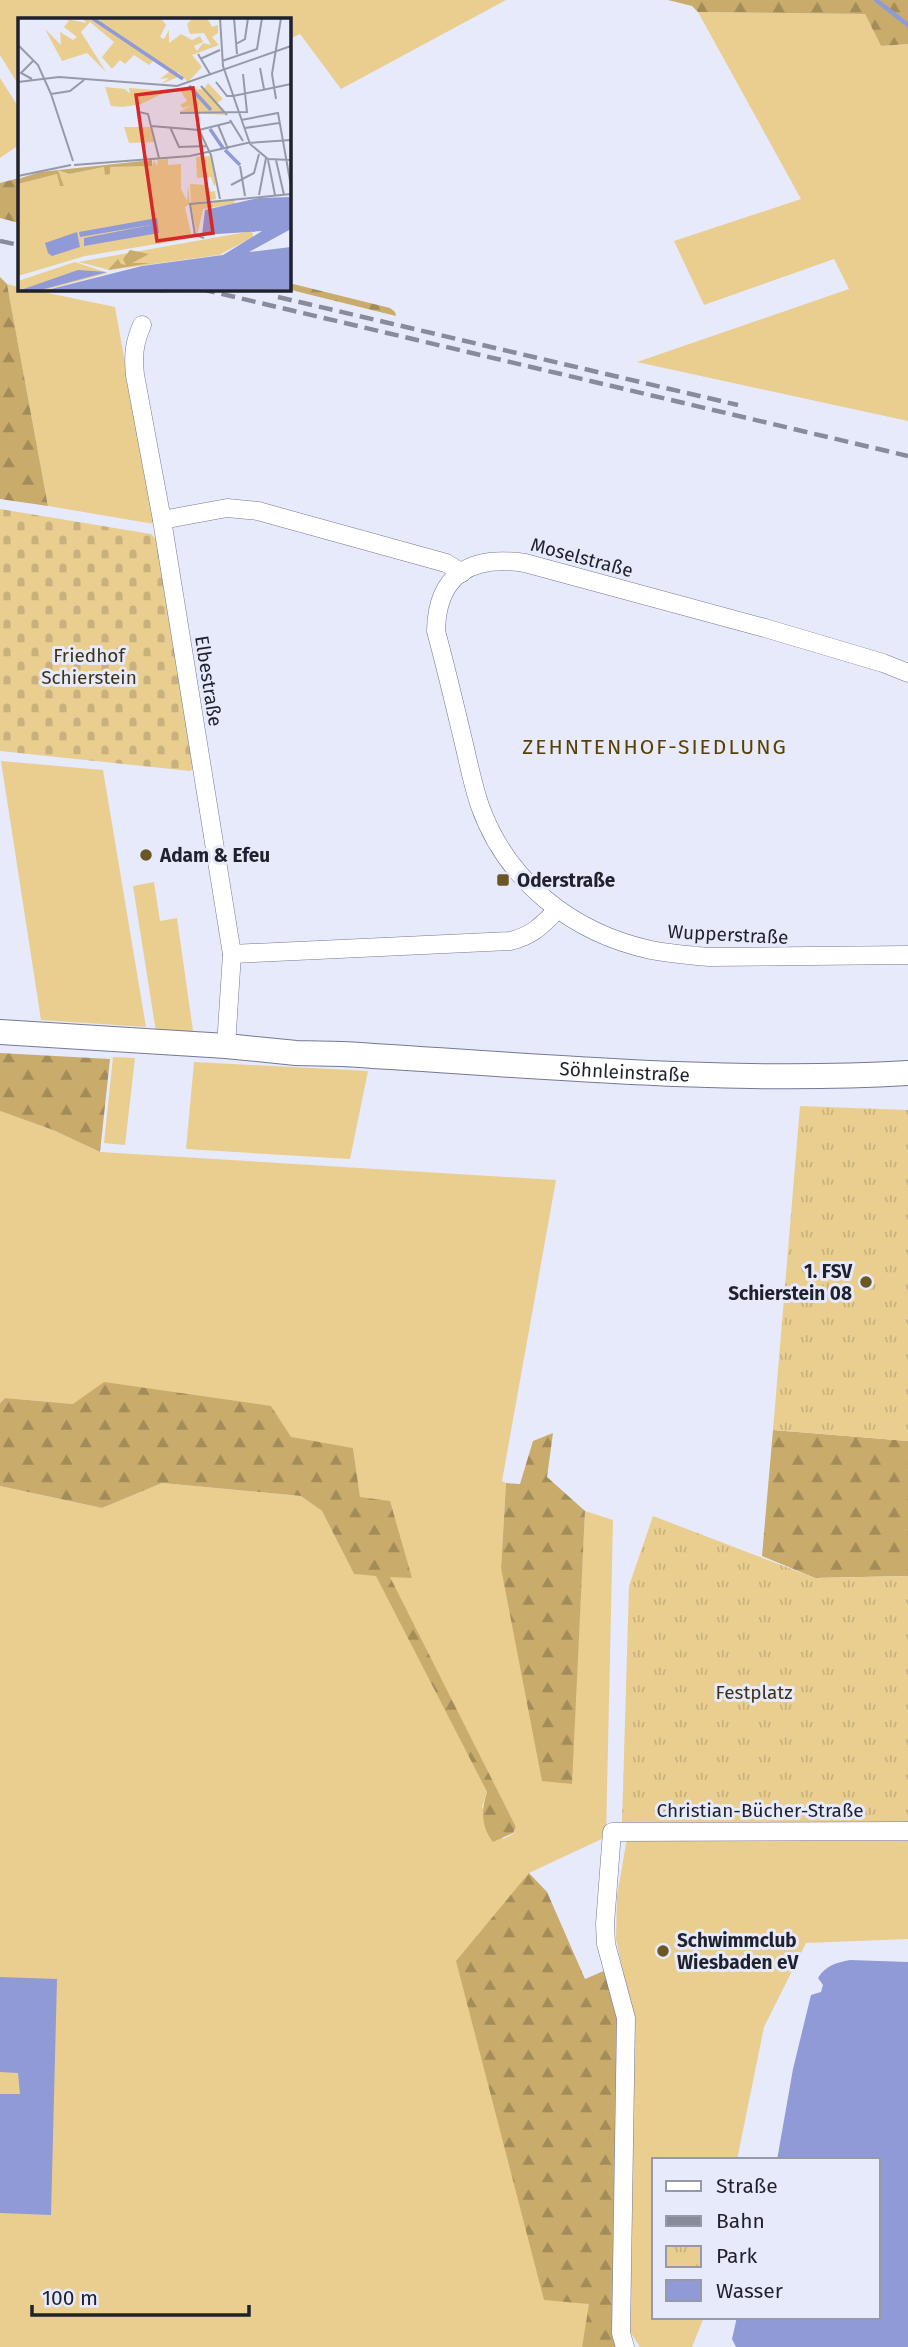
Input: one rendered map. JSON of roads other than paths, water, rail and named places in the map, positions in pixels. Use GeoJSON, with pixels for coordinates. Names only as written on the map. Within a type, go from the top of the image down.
{"type":"FeatureCollection","features":[{"type":"Feature","properties":{"kind":"street","name":"Elbestraße"},"geometry":{"type":"LineString","coordinates":[[142,325],[135,343],[134,365],[162,520],[232,954],[226,1046]]}},
{"type":"Feature","properties":{"kind":"street"},"geometry":{"type":"LineString","coordinates":[[162,520],[226,508],[258,511],[446,562],[461,572]]}},
{"type":"Feature","properties":{"kind":"street","name":"Moselstraße"},"geometry":{"type":"LineString","coordinates":[[461,572],[488,562],[524,563],[765,628],[908,673]]}},
{"type":"Feature","properties":{"kind":"street","name":"Wupperstraße"},"geometry":{"type":"LineString","coordinates":[[461,572],[442,592],[436,612],[436,631],[481,808],[505,856],[536,893],[557,910],[583,925],[651,950],[733,958],[908,955]]}},
{"type":"Feature","properties":{"kind":"street"},"geometry":{"type":"LineString","coordinates":[[232,954],[510,941],[526,937],[557,910]]}},
{"type":"Feature","properties":{"kind":"street","name":"Söhnleinstraße"},"geometry":{"type":"LineString","coordinates":[[0,1032],[263,1049],[293,1046],[342,1054],[712,1074],[821,1076],[908,1073]]}},
{"type":"Feature","properties":{"kind":"street","name":"Christian-Bücher-Straße"},"geometry":{"type":"LineString","coordinates":[[625,2347],[621,2333],[626,2018],[606,1944],[605,1924],[612,1832],[908,1831]]}},
{"type":"Feature","properties":{"kind":"water"},"geometry":{"type":"Polygon","coordinates":[[[850,1960],[908,1962],[908,2347],[736,2347],[732,2339],[737,2319],[880,2319],[880,2158],[777,2158],[793,2069],[811,1995],[821,1992],[823,1985],[818,1978],[824,1970],[850,1960]]]}},
{"type":"Feature","properties":{"kind":"water"},"geometry":{"type":"Polygon","coordinates":[[[0,1977],[57,1979],[51,2215],[0,2213],[0,2094],[20,2094],[18,2073],[0,2072],[0,1977]]]}},
{"type":"Feature","properties":{"kind":"waterway"},"geometry":{"type":"LineString","coordinates":[[876,0],[908,25]]}},
{"type":"Feature","properties":{"kind":"railway"},"geometry":{"type":"LineString","coordinates":[[0,241],[18,245]]}},
{"type":"Feature","properties":{"kind":"railway"},"geometry":{"type":"LineString","coordinates":[[205,290],[908,456]]}},
{"type":"Feature","properties":{"kind":"railway"},"geometry":{"type":"LineString","coordinates":[[278,297],[738,405]]}},
{"type":"Feature","properties":{"kind":"place","name":"Adam & Efeu"},"geometry":{"type":"Point","coordinates":[146,855]}},
{"type":"Feature","properties":{"kind":"place","name":"Oderstraße"},"geometry":{"type":"Point","coordinates":[503,880]}},
{"type":"Feature","properties":{"kind":"place","name":"1. FSV Schierstein 08"},"geometry":{"type":"Point","coordinates":[866,1282]}},
{"type":"Feature","properties":{"kind":"place","name":"Schwimmclub Wiesbaden eV"},"geometry":{"type":"Point","coordinates":[663,1951]}},
{"type":"Feature","properties":{"kind":"district","name":"ZEHNTENHOF-SIEDLUNG"},"geometry":{"type":"Point","coordinates":[655,747]}},
{"type":"Feature","properties":{"kind":"park label","name":"Friedhof Schierstein"},"geometry":{"type":"Point","coordinates":[89,666]}},
{"type":"Feature","properties":{"kind":"park label","name":"Festplatz"},"geometry":{"type":"Point","coordinates":[754,1692]}}]}
